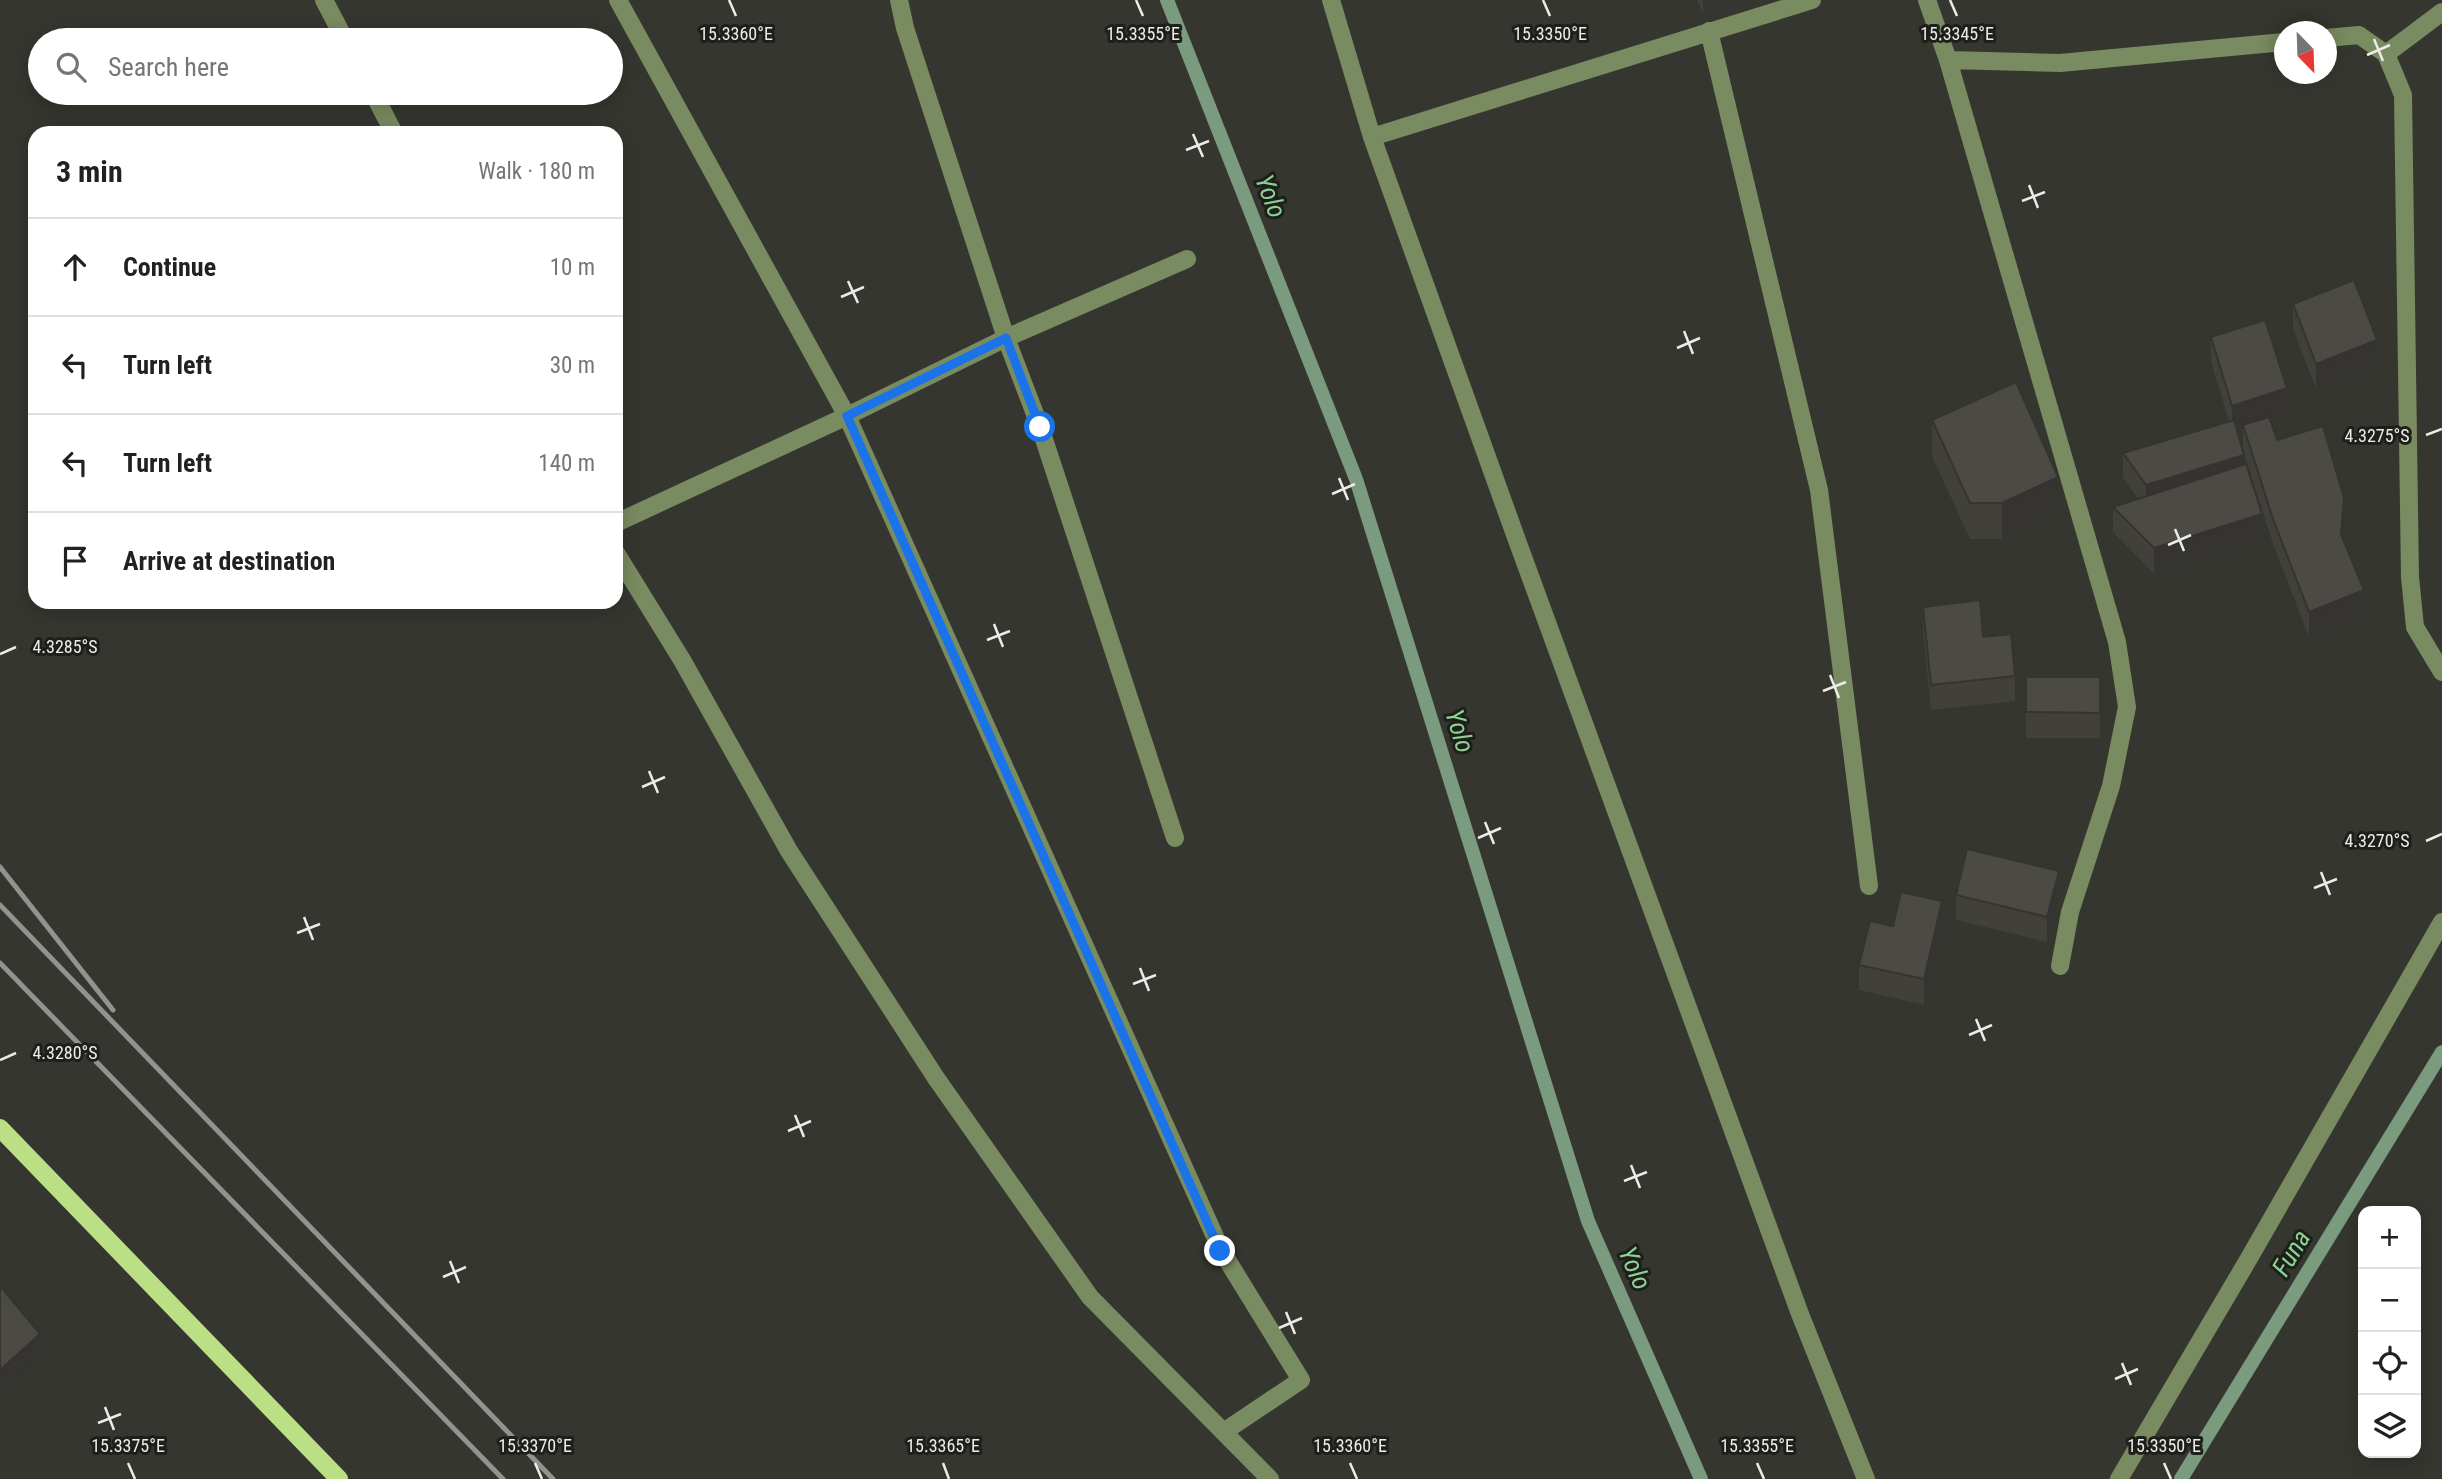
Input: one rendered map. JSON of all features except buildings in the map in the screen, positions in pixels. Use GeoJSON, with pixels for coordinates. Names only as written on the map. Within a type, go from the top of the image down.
{"type":"FeatureCollection","features":[{"type":"Feature","properties":{"kind":"main road"},"geometry":{"type":"LineString","coordinates":[[0,1128],[339,1479]]}},
{"type":"Feature","properties":{"kind":"street"},"geometry":{"type":"LineString","coordinates":[[324,0],[339,28]]}},
{"type":"Feature","properties":{"kind":"street"},"geometry":{"type":"LineString","coordinates":[[618,0],[847,416],[1220,1251],[1301,1380],[1225,1431]]}},
{"type":"Feature","properties":{"kind":"street"},"geometry":{"type":"LineString","coordinates":[[899,0],[905,28],[1006,338],[1040,427],[1175,838]]}},
{"type":"Feature","properties":{"kind":"street"},"geometry":{"type":"LineString","coordinates":[[1331,0],[1372,137],[1795,1301],[1866,1479]]}},
{"type":"Feature","properties":{"kind":"street"},"geometry":{"type":"LineString","coordinates":[[1372,137],[1812,0]]}},
{"type":"Feature","properties":{"kind":"street"},"geometry":{"type":"LineString","coordinates":[[1927,0],[1948,60],[2117,642],[2127,707],[2111,786],[2070,912],[2060,966]]}},
{"type":"Feature","properties":{"kind":"street"},"geometry":{"type":"LineString","coordinates":[[2386,54],[2442,12]]}},
{"type":"Feature","properties":{"kind":"street"},"geometry":{"type":"LineString","coordinates":[[1709,31],[1819,490],[1869,886]]}},
{"type":"Feature","properties":{"kind":"street"},"geometry":{"type":"LineString","coordinates":[[2337,37],[2359,35],[2386,54],[2403,95],[2412,590],[2415,627],[2442,672]]}},
{"type":"Feature","properties":{"kind":"street"},"geometry":{"type":"LineString","coordinates":[[1948,60],[2060,63],[2274,43]]}},
{"type":"Feature","properties":{"kind":"street"},"geometry":{"type":"LineString","coordinates":[[379,105],[390,126]]}},
{"type":"Feature","properties":{"kind":"street"},"geometry":{"type":"LineString","coordinates":[[623,520],[847,416],[1006,338],[1188,259]]}},
{"type":"Feature","properties":{"kind":"street"},"geometry":{"type":"LineString","coordinates":[[623,564],[682,660],[789,851],[936,1078],[1090,1297],[1270,1479]]}},
{"type":"Feature","properties":{"kind":"street"},"geometry":{"type":"LineString","coordinates":[[2119,1479],[2442,922]]}},
{"type":"Feature","properties":{"kind":"waterway","name":"Yolo"},"geometry":{"type":"LineString","coordinates":[[1167,0],[1356,479],[1588,1221],[1701,1479]]}},
{"type":"Feature","properties":{"kind":"waterway","name":"Funa"},"geometry":{"type":"LineString","coordinates":[[2181,1479],[2442,1052]]}},
{"type":"Feature","properties":{"kind":"railway"},"geometry":{"type":"LineString","coordinates":[[0,867],[113,1010]]}},
{"type":"Feature","properties":{"kind":"railway"},"geometry":{"type":"LineString","coordinates":[[0,905],[553,1479]]}},
{"type":"Feature","properties":{"kind":"railway"},"geometry":{"type":"LineString","coordinates":[[0,963],[503,1479]]}},
{"type":"Feature","properties":{"kind":"route"},"geometry":{"type":"LineString","coordinates":[[1040,427],[1006,338],[847,416],[1220,1251]]}}]}
